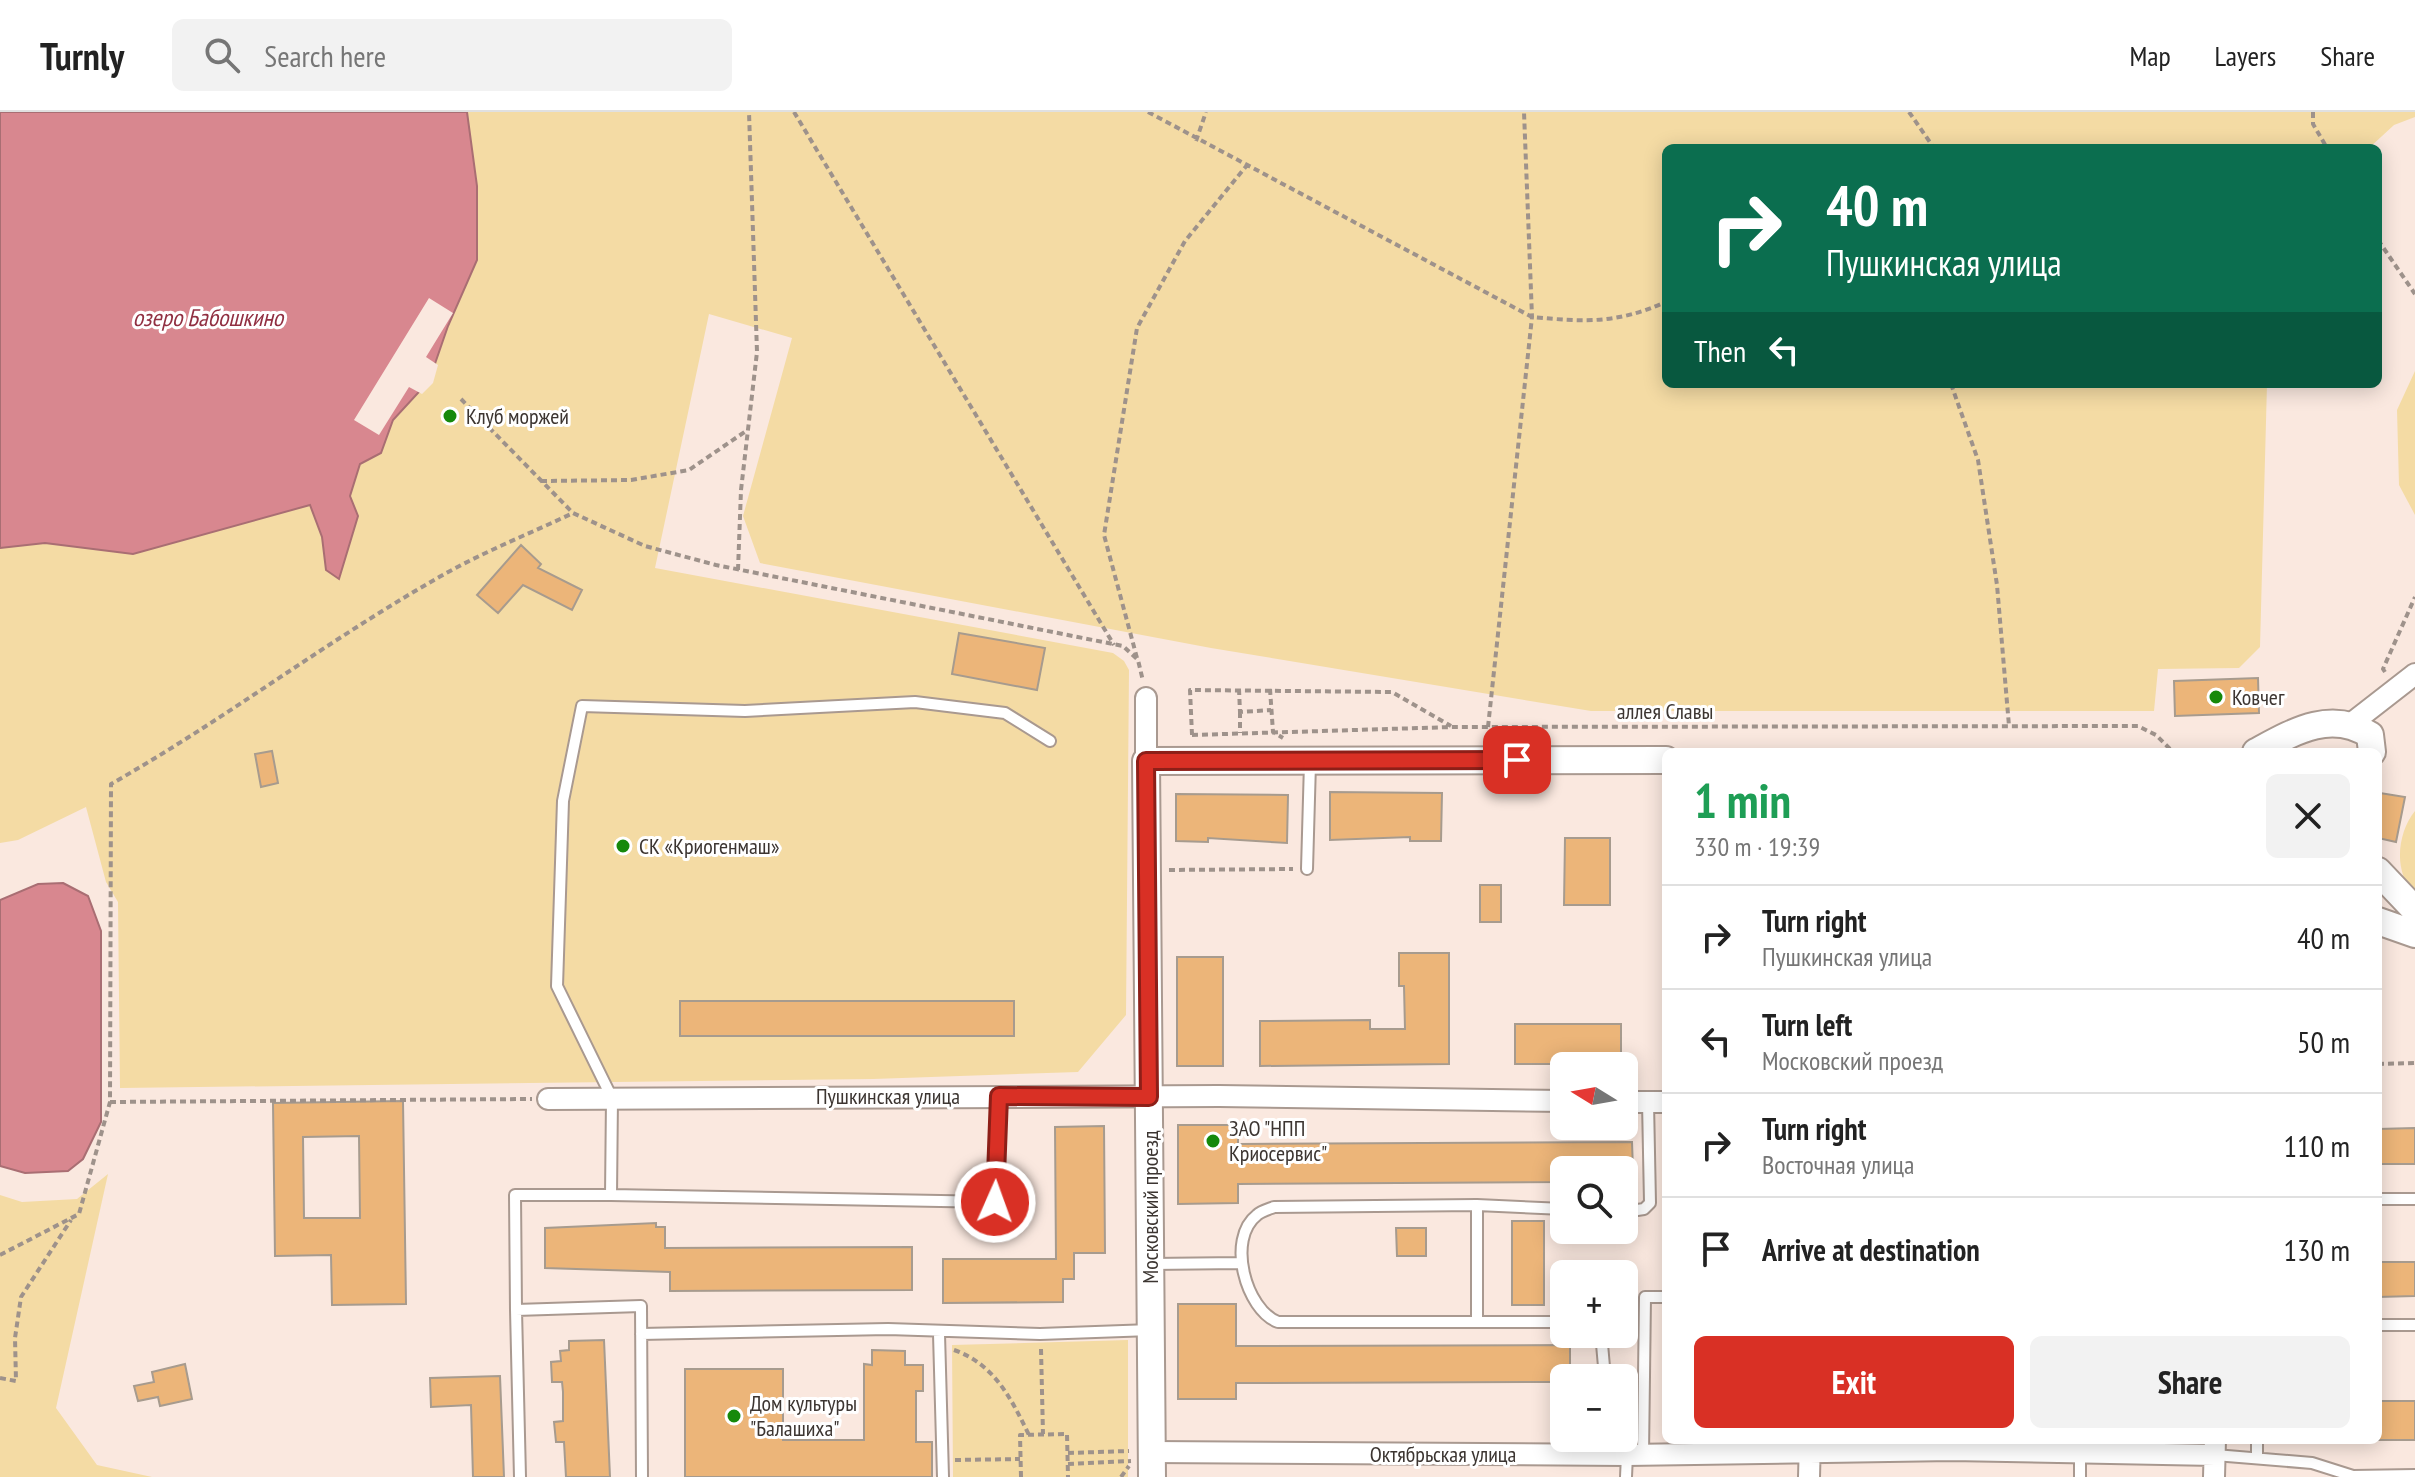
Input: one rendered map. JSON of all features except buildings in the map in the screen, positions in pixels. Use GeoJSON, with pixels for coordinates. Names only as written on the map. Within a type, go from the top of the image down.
{"type":"FeatureCollection","features":[{"type":"Feature","properties":{"kind":"street"},"geometry":{"type":"LineString","coordinates":[[2265,748],[2310,727],[2365,737],[2396,687],[2415,674]]}},
{"type":"Feature","properties":{"kind":"street","name":"Московский проезд"},"geometry":{"type":"LineString","coordinates":[[1142,1460],[1151,1330],[1146,698]]}},
{"type":"Feature","properties":{"kind":"street"},"geometry":{"type":"LineString","coordinates":[[1146,761],[1662,760]]}},
{"type":"Feature","properties":{"kind":"street"},"geometry":{"type":"LineString","coordinates":[[2382,877],[2415,910]]}},
{"type":"Feature","properties":{"kind":"street"},"geometry":{"type":"LineString","coordinates":[[2382,922],[2415,934]]}},
{"type":"Feature","properties":{"kind":"street","name":"Пушкинская улица"},"geometry":{"type":"LineString","coordinates":[[548,1099],[999,1096],[1550,1101]]}},
{"type":"Feature","properties":{"kind":"street"},"geometry":{"type":"LineString","coordinates":[[1809,1477],[1810,1446]]}},
{"type":"Feature","properties":{"kind":"street","name":"Октябрьская улица"},"geometry":{"type":"LineString","coordinates":[[1638,1450],[1810,1446],[2215,1447]]}},
{"type":"Feature","properties":{"kind":"street"},"geometry":{"type":"LineString","coordinates":[[2214,1477],[2215,1447]]}},
{"type":"Feature","properties":{"kind":"street","name":"Октябрьская улица"},"geometry":{"type":"LineString","coordinates":[[1142,1460],[1568,1452]]}},
{"type":"Feature","properties":{"kind":"lane"},"geometry":{"type":"LineString","coordinates":[[611,1195],[612,1098],[557,986],[563,801],[582,706],[745,711],[915,702],[1005,713],[1050,741]]}},
{"type":"Feature","properties":{"kind":"lane"},"geometry":{"type":"LineString","coordinates":[[1307,869],[1310,761]]}},
{"type":"Feature","properties":{"kind":"lane"},"geometry":{"type":"LineString","coordinates":[[520,1477],[515,1195],[995,1202],[999,1096]]}},
{"type":"Feature","properties":{"kind":"lane"},"geometry":{"type":"LineString","coordinates":[[1638,1210],[1650,1203],[1657,1102]]}},
{"type":"Feature","properties":{"kind":"lane"},"geometry":{"type":"LineString","coordinates":[[2382,1199],[2415,1199]]}},
{"type":"Feature","properties":{"kind":"lane"},"geometry":{"type":"LineString","coordinates":[[1477,1205],[1477,1322]]}},
{"type":"Feature","properties":{"kind":"lane"},"geometry":{"type":"LineString","coordinates":[[1550,1208],[1477,1205],[1274,1207],[1256,1215],[1245,1235],[1241,1263],[1260,1311],[1278,1322],[1550,1322]]}},
{"type":"Feature","properties":{"kind":"lane"},"geometry":{"type":"LineString","coordinates":[[1150,1264],[1241,1263]]}},
{"type":"Feature","properties":{"kind":"lane"},"geometry":{"type":"LineString","coordinates":[[1635,1364],[1645,1297],[1662,1297]]}},
{"type":"Feature","properties":{"kind":"lane"},"geometry":{"type":"LineString","coordinates":[[516,1310],[641,1306],[642,1477]]}},
{"type":"Feature","properties":{"kind":"lane"},"geometry":{"type":"LineString","coordinates":[[2382,1325],[2415,1325]]}},
{"type":"Feature","properties":{"kind":"lane"},"geometry":{"type":"LineString","coordinates":[[641,1334],[888,1329],[939,1334],[1040,1334],[1151,1330]]}},
{"type":"Feature","properties":{"kind":"lane"},"geometry":{"type":"LineString","coordinates":[[939,1334],[943,1477]]}},
{"type":"Feature","properties":{"kind":"lane"},"geometry":{"type":"LineString","coordinates":[[2257,1444],[2257,1457]]}},
{"type":"Feature","properties":{"kind":"lane"},"geometry":{"type":"LineString","coordinates":[[2080,1446],[2080,1477]]}},
{"type":"Feature","properties":{"kind":"lane"},"geometry":{"type":"LineString","coordinates":[[2215,1447],[2257,1457],[2312,1463],[2353,1476],[2415,1475]]}},
{"type":"Feature","properties":{"kind":"lane"},"geometry":{"type":"LineString","coordinates":[[1621,1452],[1626,1477]]}},
{"type":"Feature","properties":{"kind":"path"},"geometry":{"type":"LineString","coordinates":[[738,570],[757,352],[749,112]]}},
{"type":"Feature","properties":{"kind":"path"},"geometry":{"type":"LineString","coordinates":[[794,112],[1114,645]]}},
{"type":"Feature","properties":{"kind":"path"},"geometry":{"type":"LineString","coordinates":[[1148,112],[1196,141],[1248,164],[1532,317],[1594,323],[1629,318],[1662,304]]}},
{"type":"Feature","properties":{"kind":"path"},"geometry":{"type":"LineString","coordinates":[[1196,141],[1206,112]]}},
{"type":"Feature","properties":{"kind":"path"},"geometry":{"type":"LineString","coordinates":[[1488,727],[1532,317],[1524,112]]}},
{"type":"Feature","properties":{"kind":"path"},"geometry":{"type":"LineString","coordinates":[[1909,112],[1931,144]]}},
{"type":"Feature","properties":{"kind":"path"},"geometry":{"type":"LineString","coordinates":[[2313,112],[2313,124],[2325,144]]}},
{"type":"Feature","properties":{"kind":"path"},"geometry":{"type":"LineString","coordinates":[[1146,698],[1104,535],[1137,328],[1185,241],[1248,164]]}},
{"type":"Feature","properties":{"kind":"path"},"geometry":{"type":"LineString","coordinates":[[2382,246],[2415,294]]}},
{"type":"Feature","properties":{"kind":"path"},"geometry":{"type":"LineString","coordinates":[[1952,388],[1978,460],[1997,585],[2009,726]]}},
{"type":"Feature","properties":{"kind":"path"},"geometry":{"type":"LineString","coordinates":[[461,399],[573,513],[645,546],[738,570],[1123,646],[1138,660]]}},
{"type":"Feature","properties":{"kind":"path"},"geometry":{"type":"LineString","coordinates":[[541,481],[631,480],[689,470],[748,430]]}},
{"type":"Feature","properties":{"kind":"path"},"geometry":{"type":"LineString","coordinates":[[0,1255],[79,1214],[110,1102],[111,784],[443,574],[573,513]]}},
{"type":"Feature","properties":{"kind":"path"},"geometry":{"type":"LineString","coordinates":[[2396,687],[2383,669],[2415,597]]}},
{"type":"Feature","properties":{"kind":"path"},"geometry":{"type":"LineString","coordinates":[[1240,733],[1239,689],[1392,692],[1453,727]]}},
{"type":"Feature","properties":{"kind":"path","name":"аллея Славы"},"geometry":{"type":"LineString","coordinates":[[1239,689],[1190,690],[1192,735],[1453,727],[2138,726],[2156,735],[2169,748]]}},
{"type":"Feature","properties":{"kind":"path"},"geometry":{"type":"LineString","coordinates":[[1270,689],[1273,732],[1310,761]]}},
{"type":"Feature","properties":{"kind":"path"},"geometry":{"type":"LineString","coordinates":[[1240,712],[1271,710]]}},
{"type":"Feature","properties":{"kind":"path"},"geometry":{"type":"LineString","coordinates":[[1147,870],[1307,869]]}},
{"type":"Feature","properties":{"kind":"path"},"geometry":{"type":"LineString","coordinates":[[2382,1064],[2415,1063]]}},
{"type":"Feature","properties":{"kind":"path"},"geometry":{"type":"LineString","coordinates":[[110,1102],[548,1099]]}},
{"type":"Feature","properties":{"kind":"path"},"geometry":{"type":"LineString","coordinates":[[0,1378],[16,1381],[15,1338],[21,1297],[72,1218]]}},
{"type":"Feature","properties":{"kind":"path"},"geometry":{"type":"LineString","coordinates":[[1040,1334],[1043,1434]]}},
{"type":"Feature","properties":{"kind":"path"},"geometry":{"type":"LineString","coordinates":[[940,1348],[971,1356],[990,1372],[1006,1389],[1029,1435]]}},
{"type":"Feature","properties":{"kind":"path"},"geometry":{"type":"LineString","coordinates":[[1021,1477],[1020,1435],[1043,1434],[1067,1434],[1068,1477]]}},
{"type":"Feature","properties":{"kind":"path"},"geometry":{"type":"LineString","coordinates":[[1068,1453],[1142,1460]]}},
{"type":"Feature","properties":{"kind":"path"},"geometry":{"type":"LineString","coordinates":[[942,1460],[1020,1459]]}},
{"type":"Feature","properties":{"kind":"path"},"geometry":{"type":"LineString","coordinates":[[1068,1464],[1142,1460]]}},
{"type":"Feature","properties":{"kind":"shaded area"},"geometry":{"type":"Polygon","coordinates":[[[467,112],[2415,112],[2415,117],[2394,125],[2373,144],[1662,144],[1662,388],[2267,388],[2260,647],[2239,668],[2158,669],[2154,711],[1591,711],[1211,648],[760,563],[743,516],[792,338],[709,314],[655,568],[1113,653],[1124,661],[1129,670],[1126,1015],[1078,1072],[873,1079],[120,1088],[118,902],[106,882],[86,807],[18,840],[0,843],[0,548],[45,543],[133,554],[311,505],[322,537],[326,570],[339,578],[350,496],[360,464],[381,453],[393,420],[429,381],[448,326],[477,260],[477,186],[467,112]]]}},
{"type":"Feature","properties":{"kind":"shaded area"},"geometry":{"type":"Polygon","coordinates":[[[2415,371],[2415,515],[2399,485],[2397,410],[2415,371]]]}},
{"type":"Feature","properties":{"kind":"shaded area"},"geometry":{"type":"Polygon","coordinates":[[[2415,811],[2415,894],[2403,875],[2400,853],[2404,830],[2415,811]]]}},
{"type":"Feature","properties":{"kind":"shaded area"},"geometry":{"type":"Polygon","coordinates":[[[108,1174],[56,1408],[97,1465],[152,1477],[0,1477],[0,1195],[22,1202],[77,1199],[108,1174]]]}},
{"type":"Feature","properties":{"kind":"shaded area"},"geometry":{"type":"Polygon","coordinates":[[[1128,1340],[1128,1477],[953,1477],[952,1345],[1128,1340]]]}},
{"type":"Feature","properties":{"kind":"water","name":"озеро Бабошкино"},"geometry":{"type":"Polygon","coordinates":[[[0,112],[467,112],[477,186],[477,260],[448,326],[429,381],[393,420],[381,453],[360,464],[350,496],[358,516],[339,579],[326,570],[322,537],[310,505],[133,554],[45,543],[0,548],[0,112]]]}},
{"type":"Feature","properties":{"kind":"water"},"geometry":{"type":"Polygon","coordinates":[[[63,883],[88,896],[101,931],[101,1122],[83,1159],[68,1171],[25,1173],[0,1166],[0,900],[38,884],[63,883]]]}},
{"type":"Feature","properties":{"kind":"pier"},"geometry":{"type":"Polygon","coordinates":[[[429,298],[453,313],[426,357],[438,365],[433,383],[422,394],[409,387],[379,435],[354,420],[429,298]]]}},
{"type":"Feature","properties":{"kind":"place","name":"Клуб моржей"},"geometry":{"type":"Point","coordinates":[450,416]}},
{"type":"Feature","properties":{"kind":"place","name":"Ковчег"},"geometry":{"type":"Point","coordinates":[2216,697]}},
{"type":"Feature","properties":{"kind":"place","name":"СК «Криогенмаш»"},"geometry":{"type":"Point","coordinates":[623,846]}},
{"type":"Feature","properties":{"kind":"place","name":"ЗАО \"НПП Криосервис\""},"geometry":{"type":"Point","coordinates":[1213,1141]}},
{"type":"Feature","properties":{"kind":"place","name":"Дом культуры \"Балашиха\""},"geometry":{"type":"Point","coordinates":[734,1416]}},
{"type":"Feature","properties":{"kind":"route"},"geometry":{"type":"LineString","coordinates":[[995,1202],[999,1096],[1149,1097],[1146,761],[1517,760]]}}]}
